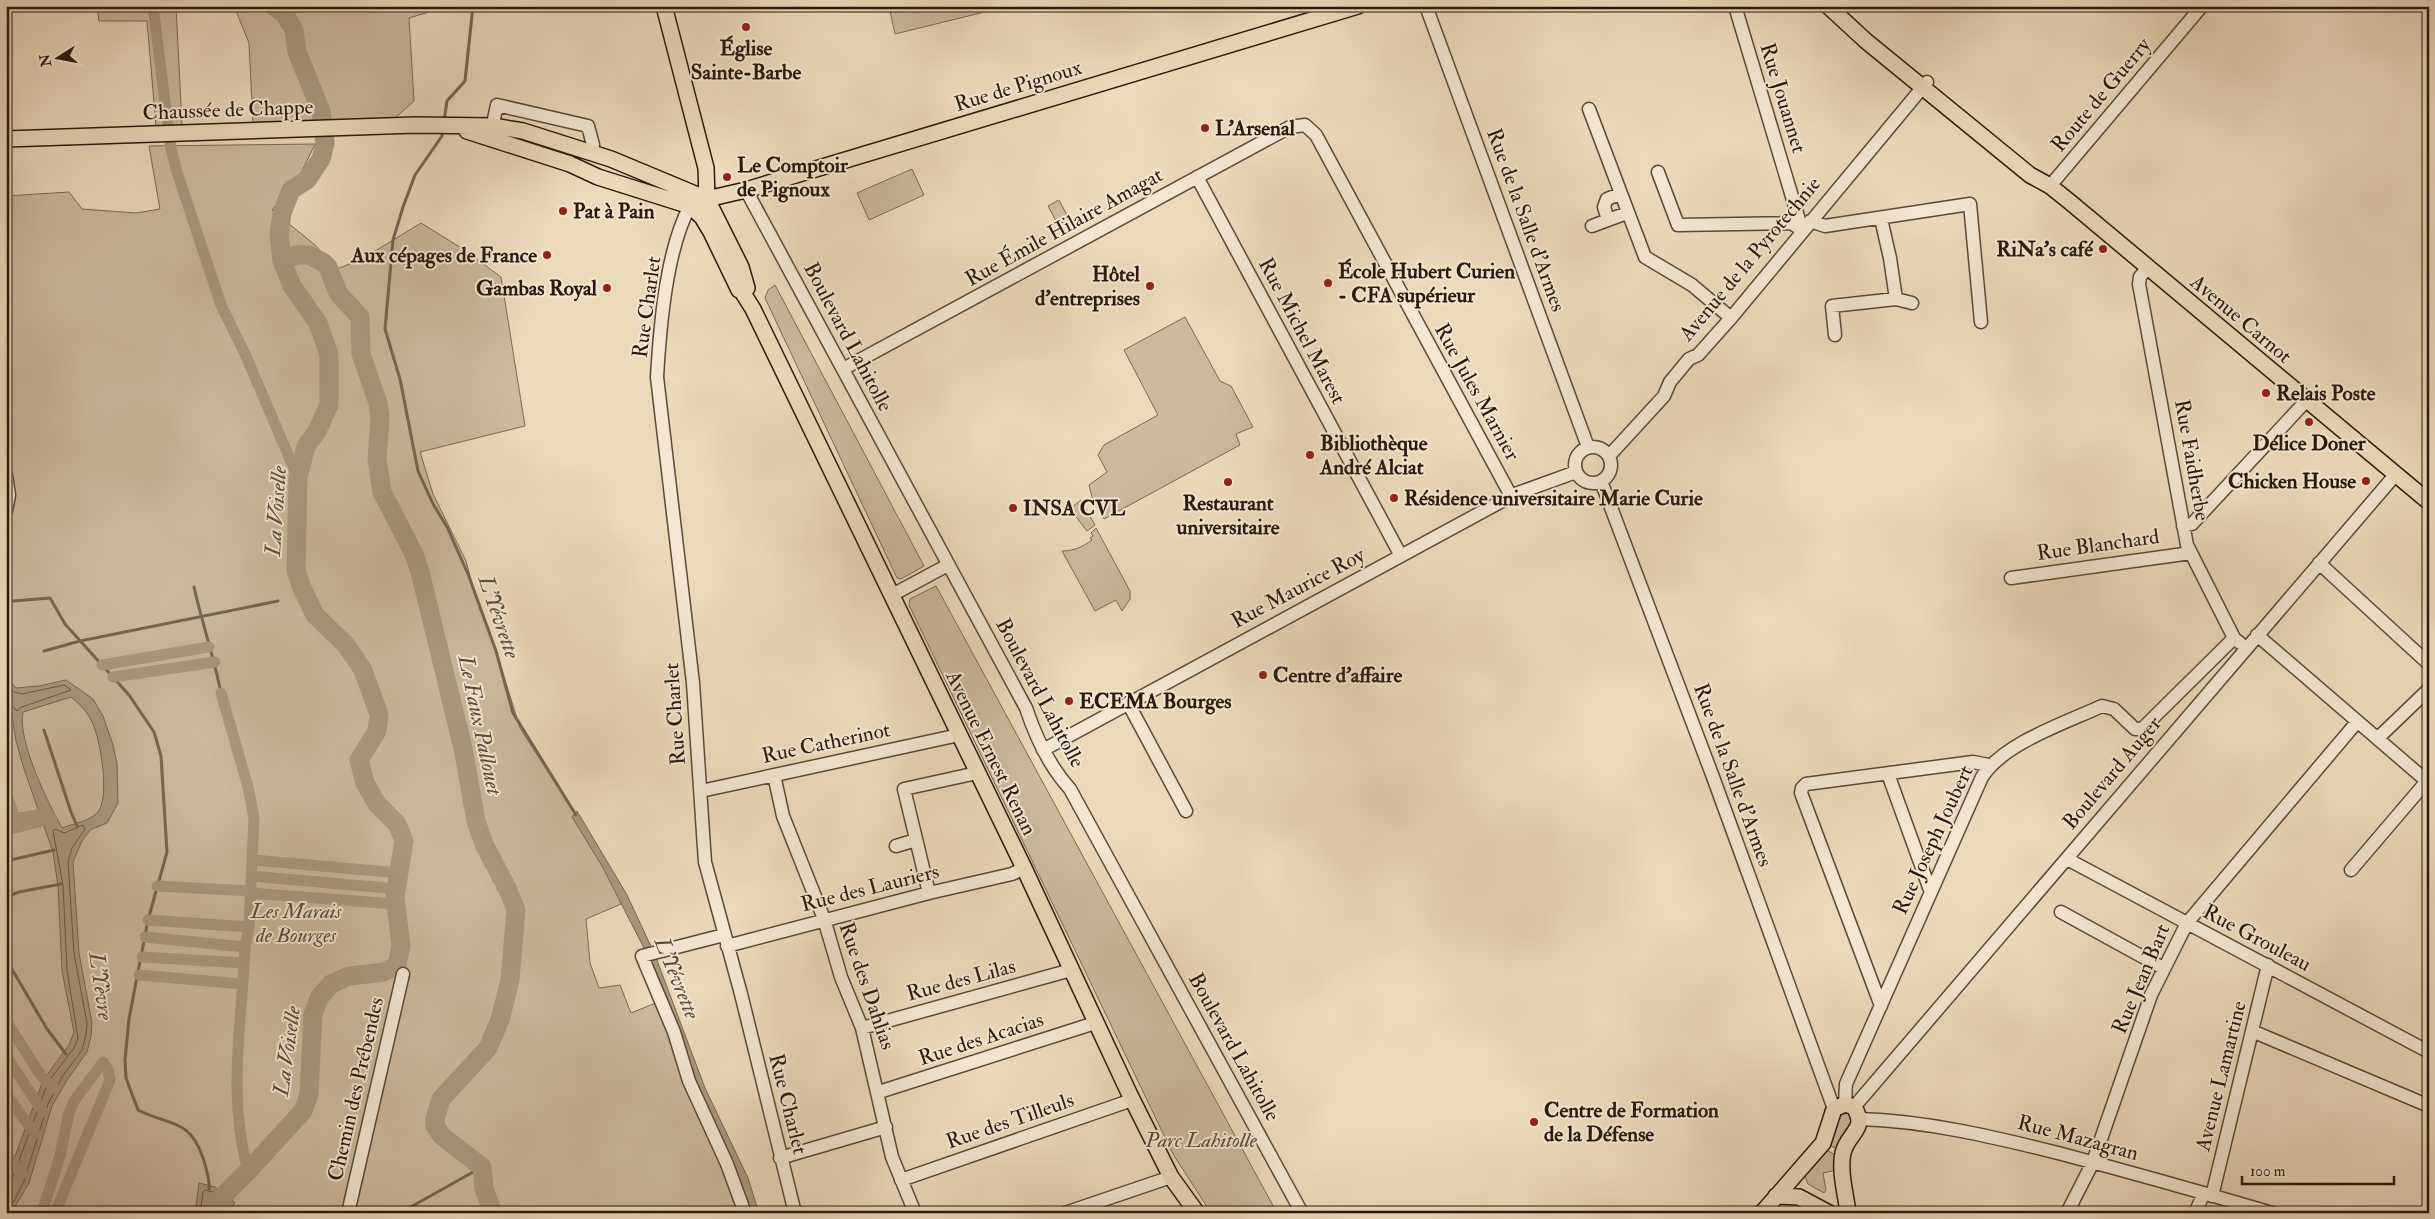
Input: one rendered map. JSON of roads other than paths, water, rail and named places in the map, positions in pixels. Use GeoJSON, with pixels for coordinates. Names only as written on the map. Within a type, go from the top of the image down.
{"type":"FeatureCollection","features":[{"type":"Feature","properties":{"kind":"main road"},"geometry":{"type":"LineString","coordinates":[[664,6],[706,168],[707,198],[702,217]]}},
{"type":"Feature","properties":{"kind":"main road","name":"Rue de Pignoux"},"geometry":{"type":"LineString","coordinates":[[690,206],[707,198],[746,190],[1358,6]]}},
{"type":"Feature","properties":{"kind":"main road"},"geometry":{"type":"LineString","coordinates":[[1828,6],[1866,41],[1925,84]]}},
{"type":"Feature","properties":{"kind":"main road"},"geometry":{"type":"LineString","coordinates":[[1840,6],[1925,84]]}},
{"type":"Feature","properties":{"kind":"main road","name":"Avenue Carnot"},"geometry":{"type":"LineString","coordinates":[[1925,84],[2030,175],[2050,186],[2429,502]]}},
{"type":"Feature","properties":{"kind":"main road","name":"Chaussée de Chappe"},"geometry":{"type":"LineString","coordinates":[[6,139],[431,125],[491,132],[523,131],[590,152],[707,198]]}},
{"type":"Feature","properties":{"kind":"main road","name":"Chaussée de Chappe"},"geometry":{"type":"LineString","coordinates":[[491,132],[598,177],[690,206]]}},
{"type":"Feature","properties":{"kind":"main road","name":"Chaussée de Chappe"},"geometry":{"type":"LineString","coordinates":[[570,164],[590,166],[680,195],[707,198]]}},
{"type":"Feature","properties":{"kind":"main road","name":"Avenue Ernest Renan"},"geometry":{"type":"LineString","coordinates":[[707,198],[741,267],[754,309],[1024,868],[1132,1100],[1171,1177],[1197,1213]]}},
{"type":"Feature","properties":{"kind":"main road","name":"Avenue Ernest Renan"},"geometry":{"type":"LineString","coordinates":[[690,206],[702,217],[736,282],[746,307],[754,309]]}},
{"type":"Feature","properties":{"kind":"main road"},"geometry":{"type":"LineString","coordinates":[[1762,1213],[1854,1110]]}},
{"type":"Feature","properties":{"kind":"main road"},"geometry":{"type":"LineString","coordinates":[[1848,1213],[1843,1153],[1850,1139],[1859,1128],[1854,1110]]}},
{"type":"Feature","properties":{"kind":"main road"},"geometry":{"type":"LineString","coordinates":[[1801,1168],[1797,1180],[1802,1194],[1819,1208]]}},
{"type":"Feature","properties":{"kind":"main road"},"geometry":{"type":"LineString","coordinates":[[1776,1196],[1799,1197],[1819,1208],[1832,1208],[1841,1204],[1846,1195]]}},
{"type":"Feature","properties":{"kind":"street","name":"Rue de la Salle d'Armes"},"geometry":{"type":"LineString","coordinates":[[1426,6],[1588,447]]}},
{"type":"Feature","properties":{"kind":"street","name":"Rue Jouannet"},"geometry":{"type":"LineString","coordinates":[[1735,6],[1806,225]]}},
{"type":"Feature","properties":{"kind":"street","name":"Route de Guerry"},"geometry":{"type":"LineString","coordinates":[[2050,186],[2202,6]]}},
{"type":"Feature","properties":{"kind":"street","name":"Avenue de la Pyrotechnie"},"geometry":{"type":"LineString","coordinates":[[1609,456],[1664,396],[1670,382],[1689,359],[1698,355],[1731,318],[1806,225],[1925,84]]}},
{"type":"Feature","properties":{"kind":"street"},"geometry":{"type":"LineString","coordinates":[[491,132],[497,105],[588,126],[593,145],[590,152]]}},
{"type":"Feature","properties":{"kind":"street"},"geometry":{"type":"LineString","coordinates":[[1589,109],[1645,257],[1692,285],[1731,318]]}},
{"type":"Feature","properties":{"kind":"street","name":"Rue Émile Hilaire Amagat"},"geometry":{"type":"LineString","coordinates":[[843,369],[1290,127],[1305,125]]}},
{"type":"Feature","properties":{"kind":"street","name":"Rue Jules Marnier"},"geometry":{"type":"LineString","coordinates":[[1305,125],[1316,135],[1510,496]]}},
{"type":"Feature","properties":{"kind":"street"},"geometry":{"type":"LineString","coordinates":[[1658,172],[1678,224],[1791,222],[1824,226],[1970,204],[1981,322]]}},
{"type":"Feature","properties":{"kind":"street","name":"Rue Michel Marest"},"geometry":{"type":"LineString","coordinates":[[1197,177],[1401,556]]}},
{"type":"Feature","properties":{"kind":"street","name":"Boulevard Lahitolle"},"geometry":{"type":"LineString","coordinates":[[746,190],[1026,708],[1043,750],[1057,774],[1070,789],[1302,1213]]}},
{"type":"Feature","properties":{"kind":"street"},"geometry":{"type":"LineString","coordinates":[[1608,220],[1604,206],[1607,199],[1620,194]]}},
{"type":"Feature","properties":{"kind":"street","name":"Rue Charlet"},"geometry":{"type":"LineString","coordinates":[[690,206],[681,222],[666,293],[660,326],[657,377],[687,621],[705,862],[741,994],[795,1213]]}},
{"type":"Feature","properties":{"kind":"street"},"geometry":{"type":"LineString","coordinates":[[1592,226],[1627,213]]}},
{"type":"Feature","properties":{"kind":"street"},"geometry":{"type":"LineString","coordinates":[[1880,219],[1890,258],[1896,299]]}},
{"type":"Feature","properties":{"kind":"street","name":"Rue Faidherbe"},"geometry":{"type":"LineString","coordinates":[[2148,267],[2140,277],[2139,284],[2183,526],[2191,553],[2234,638],[2245,648]]}},
{"type":"Feature","properties":{"kind":"street"},"geometry":{"type":"LineString","coordinates":[[1835,335],[1832,306],[1896,299],[1912,303]]}},
{"type":"Feature","properties":{"kind":"street"},"geometry":{"type":"LineString","coordinates":[[2183,526],[2192,524],[2306,401]]}},
{"type":"Feature","properties":{"kind":"street"},"geometry":{"type":"LineString","coordinates":[[1596,446],[1604,450],[1609,456],[1610,470],[1601,481],[1586,482],[1576,472],[1575,461],[1579,452],[1588,447],[1596,446]]}},
{"type":"Feature","properties":{"kind":"street","name":"Rue Maurice Roy"},"geometry":{"type":"LineString","coordinates":[[1043,750],[1510,496],[1576,472]]}},
{"type":"Feature","properties":{"kind":"street","name":"Boulevard Auger"},"geometry":{"type":"LineString","coordinates":[[1854,1110],[2245,648],[2396,474]]}},
{"type":"Feature","properties":{"kind":"street"},"geometry":{"type":"LineString","coordinates":[[6,475],[9,495],[6,511]]}},
{"type":"Feature","properties":{"kind":"street","name":"Rue de la Salle d'Armes"},"geometry":{"type":"LineString","coordinates":[[1601,481],[1713,777],[1825,1083],[1854,1110]]}},
{"type":"Feature","properties":{"kind":"street","name":"Rue Blanchard"},"geometry":{"type":"LineString","coordinates":[[2011,578],[2191,553]]}},
{"type":"Feature","properties":{"kind":"street"},"geometry":{"type":"LineString","coordinates":[[2319,564],[2429,664]]}},
{"type":"Feature","properties":{"kind":"street"},"geometry":{"type":"LineString","coordinates":[[892,596],[948,565]]}},
{"type":"Feature","properties":{"kind":"street"},"geometry":{"type":"LineString","coordinates":[[2257,635],[2428,782],[2351,870]]}},
{"type":"Feature","properties":{"kind":"street","name":"Rue Joseph Joubert"},"geometry":{"type":"LineString","coordinates":[[1854,1110],[1846,1084],[1930,890],[1982,777],[1989,766],[2009,749],[2102,706],[2114,709],[2135,729],[2142,729],[2234,638]]}},
{"type":"Feature","properties":{"kind":"street"},"geometry":{"type":"LineString","coordinates":[[2378,738],[2429,689]]}},
{"type":"Feature","properties":{"kind":"street"},"geometry":{"type":"LineString","coordinates":[[1128,703],[1186,811]]}},
{"type":"Feature","properties":{"kind":"street","name":"Rue Jean Bart"},"geometry":{"type":"LineString","coordinates":[[2067,1213],[2093,1162],[2151,995],[2187,923],[2357,722]]}},
{"type":"Feature","properties":{"kind":"street","name":"Rue Catherinot"},"geometry":{"type":"LineString","coordinates":[[701,791],[959,735]]}},
{"type":"Feature","properties":{"kind":"street"},"geometry":{"type":"LineString","coordinates":[[1881,1006],[1801,793],[1802,788],[1806,784],[1974,762],[1989,766]]}},
{"type":"Feature","properties":{"kind":"street"},"geometry":{"type":"LineString","coordinates":[[930,893],[904,790],[977,773]]}},
{"type":"Feature","properties":{"kind":"street"},"geometry":{"type":"LineString","coordinates":[[1888,774],[1930,890]]}},
{"type":"Feature","properties":{"kind":"street","name":"Rue des Dahlias"},"geometry":{"type":"LineString","coordinates":[[774,775],[783,816],[824,919],[841,977],[862,1028],[879,1092],[892,1157],[915,1213]]}},
{"type":"Feature","properties":{"kind":"street"},"geometry":{"type":"LineString","coordinates":[[896,846],[916,840]]}},
{"type":"Feature","properties":{"kind":"street","name":"Rue Grouleau"},"geometry":{"type":"LineString","coordinates":[[2068,859],[2429,1052]]}},
{"type":"Feature","properties":{"kind":"street","name":"Rue des Lauriers"},"geometry":{"type":"LineString","coordinates":[[745,1213],[727,1164],[689,1081],[647,954],[824,919],[1012,874],[1024,868]]}},
{"type":"Feature","properties":{"kind":"street"},"geometry":{"type":"LineString","coordinates":[[2061,912],[2163,968]]}},
{"type":"Feature","properties":{"kind":"street","name":"Avenue Lamartine"},"geometry":{"type":"LineString","coordinates":[[2195,1213],[2208,1194],[2268,965]]}},
{"type":"Feature","properties":{"kind":"street","name":"Rue des Lilas"},"geometry":{"type":"LineString","coordinates":[[862,1028],[1071,970]]}},
{"type":"Feature","properties":{"kind":"street","name":"Chemin des Prébendes"},"geometry":{"type":"LineString","coordinates":[[348,1213],[403,974]]}},
{"type":"Feature","properties":{"kind":"street","name":"Rue des Acacias"},"geometry":{"type":"LineString","coordinates":[[879,1092],[1095,1023]]}},
{"type":"Feature","properties":{"kind":"street"},"geometry":{"type":"LineString","coordinates":[[2252,1031],[2429,1106]]}},
{"type":"Feature","properties":{"kind":"street","name":"Rue des Tilleuls"},"geometry":{"type":"LineString","coordinates":[[901,1180],[1132,1100]]}},
{"type":"Feature","properties":{"kind":"street","name":"Rue Mazagran"},"geometry":{"type":"LineString","coordinates":[[1854,1110],[1985,1135],[2093,1162],[2272,1213]]}},
{"type":"Feature","properties":{"kind":"street"},"geometry":{"type":"LineString","coordinates":[[780,1158],[886,1127]]}},
{"type":"Feature","properties":{"kind":"street"},"geometry":{"type":"LineString","coordinates":[[1066,1213],[1171,1177]]}},
{"type":"Feature","properties":{"kind":"water"},"geometry":{"type":"Polygon","coordinates":[[[6,665],[10,681],[16,688],[39,686],[66,680],[93,699],[103,716],[113,745],[117,764],[118,803],[107,823],[90,830],[82,841],[73,862],[79,953],[92,1023],[87,1052],[67,1080],[52,1106],[29,1183],[11,1213],[6,1213],[6,1181],[43,1080],[69,1045],[74,1032],[62,971],[58,886],[53,852],[24,769],[16,741],[12,716],[6,705],[6,665]],[[71,697],[23,712],[22,724],[35,771],[62,828],[85,820],[97,813],[101,806],[104,782],[101,753],[91,720],[82,707],[71,697]]]}},
{"type":"Feature","properties":{"kind":"water"},"geometry":{"type":"Polygon","coordinates":[[[577,811],[627,895],[655,955],[705,1088],[748,1178],[759,1213],[751,1213],[714,1129],[646,952],[602,866],[572,817],[577,811]]]}},
{"type":"Feature","properties":{"kind":"water"},"geometry":{"type":"Polygon","coordinates":[[[485,1164],[488,1181],[500,1213],[494,1213],[479,1168],[485,1164]]]}},
{"type":"Feature","properties":{"kind":"water"},"geometry":{"type":"Polygon","coordinates":[[[199,1183],[215,1187],[235,1203],[227,1213],[195,1213],[199,1183]]]}},
{"type":"Feature","properties":{"kind":"waterway"},"geometry":{"type":"LineString","coordinates":[[153,6],[171,149],[177,172],[221,305],[246,356],[298,478]]}},
{"type":"Feature","properties":{"kind":"waterway","name":"La Voiselle"},"geometry":{"type":"LineString","coordinates":[[213,1213],[213,1206],[303,1111],[309,1094],[313,1014],[319,998],[331,984],[349,976],[384,972],[397,965],[401,946],[395,897],[404,841],[397,824],[377,804],[365,783],[359,760],[377,731],[379,715],[363,670],[346,645],[315,615],[301,586],[296,570],[298,478],[306,446],[316,433],[329,405],[329,355],[318,323],[292,286],[282,261],[279,235],[282,213],[291,190],[307,180],[321,159],[325,143],[321,111],[297,52],[294,30],[284,13],[273,6]]}},
{"type":"Feature","properties":{"kind":"waterway","name":"L'Yévrette"},"geometry":{"type":"LineString","coordinates":[[444,121],[447,101],[465,81],[473,6]]}},
{"type":"Feature","properties":{"kind":"waterway","name":"L'Yévrette"},"geometry":{"type":"LineString","coordinates":[[443,129],[442,136],[415,175],[393,240],[385,329],[400,379],[418,471],[433,504],[447,527],[468,574],[496,651],[513,713],[576,815]]}},
{"type":"Feature","properties":{"kind":"waterway","name":"Le Faux Pallouet"},"geometry":{"type":"LineString","coordinates":[[282,261],[296,255],[309,255],[324,263],[328,267],[338,293],[360,317],[361,354],[378,403],[380,417],[377,459],[382,492],[414,554],[420,572],[463,748],[476,821],[484,844],[508,890],[516,910],[510,980],[500,1020],[488,1048],[441,1099],[435,1119],[435,1126],[442,1136],[482,1167],[484,1189],[493,1213]]}},
{"type":"Feature","properties":{"kind":"waterway"},"geometry":{"type":"LineString","coordinates":[[194,587],[221,693]]}},
{"type":"Feature","properties":{"kind":"waterway","name":"L'Yèvre"},"geometry":{"type":"LineString","coordinates":[[13,601],[50,598],[65,624],[129,695],[154,732],[161,756],[167,852],[148,920],[129,1019],[125,1060],[126,1078],[138,1110],[177,1125],[185,1129],[192,1136],[203,1158],[209,1189]]}},
{"type":"Feature","properties":{"kind":"waterway"},"geometry":{"type":"LineString","coordinates":[[44,651],[80,641],[278,601]]}},
{"type":"Feature","properties":{"kind":"waterway"},"geometry":{"type":"LineString","coordinates":[[102,665],[209,647]]}},
{"type":"Feature","properties":{"kind":"waterway"},"geometry":{"type":"LineString","coordinates":[[113,677],[215,662]]}},
{"type":"Feature","properties":{"kind":"waterway"},"geometry":{"type":"LineString","coordinates":[[221,693],[248,787],[254,818],[249,927],[245,947],[237,1087],[238,1115],[248,1171]]}},
{"type":"Feature","properties":{"kind":"waterway"},"geometry":{"type":"LineString","coordinates":[[44,730],[77,826]]}},
{"type":"Feature","properties":{"kind":"waterway"},"geometry":{"type":"LineString","coordinates":[[6,793],[15,818]]}},
{"type":"Feature","properties":{"kind":"waterway"},"geometry":{"type":"LineString","coordinates":[[6,820],[44,814],[45,816]]}},
{"type":"Feature","properties":{"kind":"waterway"},"geometry":{"type":"LineString","coordinates":[[6,830],[52,819]]}},
{"type":"Feature","properties":{"kind":"waterway"},"geometry":{"type":"LineString","coordinates":[[6,861],[54,850]]}},
{"type":"Feature","properties":{"kind":"waterway"},"geometry":{"type":"LineString","coordinates":[[253,860],[399,873]]}},
{"type":"Feature","properties":{"kind":"waterway"},"geometry":{"type":"LineString","coordinates":[[252,876],[397,889]]}},
{"type":"Feature","properties":{"kind":"waterway"},"geometry":{"type":"LineString","coordinates":[[6,897],[19,892],[61,884]]}},
{"type":"Feature","properties":{"kind":"waterway"},"geometry":{"type":"LineString","coordinates":[[157,886],[251,891]]}},
{"type":"Feature","properties":{"kind":"waterway"},"geometry":{"type":"LineString","coordinates":[[251,893],[395,904]]}},
{"type":"Feature","properties":{"kind":"waterway"},"geometry":{"type":"LineString","coordinates":[[148,920],[249,927]]}},
{"type":"Feature","properties":{"kind":"waterway"},"geometry":{"type":"LineString","coordinates":[[145,937],[245,947]]}},
{"type":"Feature","properties":{"kind":"waterway"},"geometry":{"type":"LineString","coordinates":[[142,957],[244,963]]}},
{"type":"Feature","properties":{"kind":"waterway"},"geometry":{"type":"LineString","coordinates":[[6,959],[47,1029],[66,1054]]}},
{"type":"Feature","properties":{"kind":"waterway"},"geometry":{"type":"LineString","coordinates":[[139,975],[242,984]]}},
{"type":"Feature","properties":{"kind":"waterway"},"geometry":{"type":"LineString","coordinates":[[6,1021],[42,1077],[54,1088]]}},
{"type":"Feature","properties":{"kind":"waterway"},"geometry":{"type":"LineString","coordinates":[[6,1056],[43,1112]]}},
{"type":"Feature","properties":{"kind":"waterway"},"geometry":{"type":"LineString","coordinates":[[43,1209],[60,1156],[69,1113],[74,1101],[103,1062],[108,1070],[110,1080],[55,1213]]}},
{"type":"Feature","properties":{"kind":"waterway"},"geometry":{"type":"LineString","coordinates":[[6,1094],[35,1134]]}},
{"type":"Feature","properties":{"kind":"waterway"},"geometry":{"type":"LineString","coordinates":[[6,1154],[22,1174]]}},
{"type":"Feature","properties":{"kind":"waterway"},"geometry":{"type":"LineString","coordinates":[[400,1213],[482,1167]]}},
{"type":"Feature","properties":{"kind":"place","name":"Église Sainte-Barbe"},"geometry":{"type":"Point","coordinates":[746,27]}},
{"type":"Feature","properties":{"kind":"place","name":"L'Arsenal"},"geometry":{"type":"Point","coordinates":[1205,128]}},
{"type":"Feature","properties":{"kind":"place","name":"Le Comptoir de Pignoux"},"geometry":{"type":"Point","coordinates":[727,177]}},
{"type":"Feature","properties":{"kind":"place","name":"Pat à Pain"},"geometry":{"type":"Point","coordinates":[563,211]}},
{"type":"Feature","properties":{"kind":"place","name":"RiNa's café"},"geometry":{"type":"Point","coordinates":[2103,249]}},
{"type":"Feature","properties":{"kind":"place","name":"Aux cépages de France"},"geometry":{"type":"Point","coordinates":[547,255]}},
{"type":"Feature","properties":{"kind":"place","name":"École Hubert Curien - CFA supérieur"},"geometry":{"type":"Point","coordinates":[1328,283]}},
{"type":"Feature","properties":{"kind":"place","name":"Hôtel d'entreprises"},"geometry":{"type":"Point","coordinates":[1150,286]}},
{"type":"Feature","properties":{"kind":"place","name":"Gambas Royal"},"geometry":{"type":"Point","coordinates":[607,288]}},
{"type":"Feature","properties":{"kind":"place","name":"Relais Poste"},"geometry":{"type":"Point","coordinates":[2266,393]}},
{"type":"Feature","properties":{"kind":"place","name":"Délice Doner"},"geometry":{"type":"Point","coordinates":[2309,422]}},
{"type":"Feature","properties":{"kind":"place","name":"Bibliothèque André Alciat"},"geometry":{"type":"Point","coordinates":[1310,455]}},
{"type":"Feature","properties":{"kind":"place","name":"Chicken House"},"geometry":{"type":"Point","coordinates":[2366,481]}},
{"type":"Feature","properties":{"kind":"place","name":"Restaurant universitaire"},"geometry":{"type":"Point","coordinates":[1228,482]}},
{"type":"Feature","properties":{"kind":"place","name":"Résidence universitaire Marie Curie"},"geometry":{"type":"Point","coordinates":[1394,498]}},
{"type":"Feature","properties":{"kind":"place","name":"INSA CVL"},"geometry":{"type":"Point","coordinates":[1013,508]}},
{"type":"Feature","properties":{"kind":"place","name":"Centre d'affaire"},"geometry":{"type":"Point","coordinates":[1263,675]}},
{"type":"Feature","properties":{"kind":"place","name":"ECEMA Bourges"},"geometry":{"type":"Point","coordinates":[1069,701]}},
{"type":"Feature","properties":{"kind":"place","name":"Centre de Formation de la Défense"},"geometry":{"type":"Point","coordinates":[1534,1122]}},
{"type":"Feature","properties":{"kind":"park label","name":"Les Marais de Bourges"},"geometry":{"type":"Point","coordinates":[296,923]}},
{"type":"Feature","properties":{"kind":"park label","name":"Parc Lahitolle"},"geometry":{"type":"Point","coordinates":[1201,1140]}}]}
